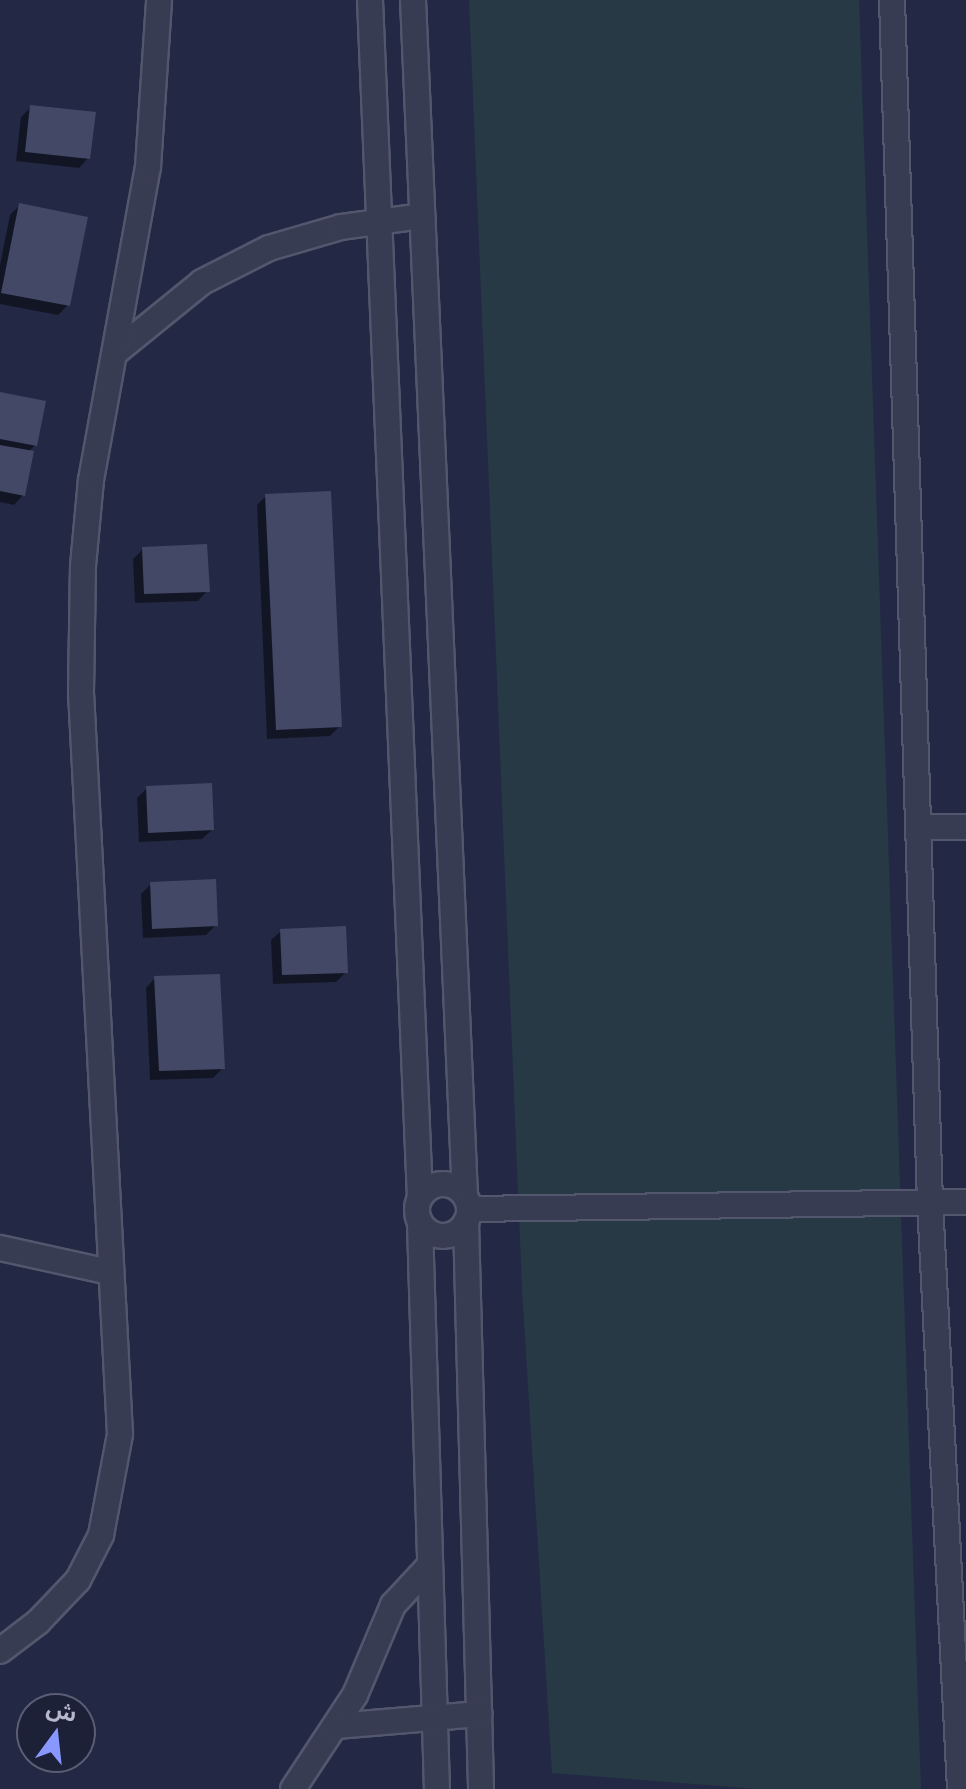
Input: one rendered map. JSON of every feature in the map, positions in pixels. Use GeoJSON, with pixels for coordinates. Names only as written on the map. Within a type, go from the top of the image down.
{"type":"FeatureCollection","features":[{"type":"Feature","properties":{"kind":"street"},"geometry":{"type":"LineString","coordinates":[[0,1651],[38,1622],[78,1580],[101,1535],[120,1434],[109,1272],[81,692],[83,566],[91,480],[148,167],[159,0]]}},
{"type":"Feature","properties":{"kind":"street"},"geometry":{"type":"LineString","coordinates":[[370,0],[420,1197],[437,1789]]}},
{"type":"Feature","properties":{"kind":"street"},"geometry":{"type":"LineString","coordinates":[[413,0],[467,1209],[481,1789]]}},
{"type":"Feature","properties":{"kind":"street"},"geometry":{"type":"LineString","coordinates":[[892,0],[921,827],[930,1202],[959,1577],[960,1789]]}},
{"type":"Feature","properties":{"kind":"street"},"geometry":{"type":"LineString","coordinates":[[116,352],[172,302],[235,263],[305,236],[378,221],[422,216]]}},
{"type":"Feature","properties":{"kind":"street"},"geometry":{"type":"LineString","coordinates":[[921,827],[966,827]]}},
{"type":"Feature","properties":{"kind":"street"},"geometry":{"type":"LineString","coordinates":[[420,1197],[443,1184],[467,1209],[966,1202]]}},
{"type":"Feature","properties":{"kind":"street"},"geometry":{"type":"LineString","coordinates":[[420,1224],[444,1236],[467,1209]]}},
{"type":"Feature","properties":{"kind":"street"},"geometry":{"type":"LineString","coordinates":[[0,1248],[109,1272]]}},
{"type":"Feature","properties":{"kind":"street"},"geometry":{"type":"LineString","coordinates":[[293,1789],[336,1726],[393,1605],[429,1566]]}},
{"type":"Feature","properties":{"kind":"street"},"geometry":{"type":"LineString","coordinates":[[336,1726],[479,1714]]}},
{"type":"Feature","properties":{"kind":"shaded area"},"geometry":{"type":"Polygon","coordinates":[[[469,0],[859,0],[921,1789],[757,1789],[552,1773],[522,1289],[469,0]]]}},
{"type":"Feature","properties":{"kind":"building"},"geometry":{"type":"Polygon","coordinates":[[[30,105],[96,112],[90,159],[25,152],[30,105]]]}},
{"type":"Feature","properties":{"kind":"building"},"geometry":{"type":"Polygon","coordinates":[[[19,203],[88,217],[70,306],[1,293],[19,203]]]}},
{"type":"Feature","properties":{"kind":"building"},"geometry":{"type":"Polygon","coordinates":[[[0,392],[46,401],[37,446],[0,439],[0,392]]]}},
{"type":"Feature","properties":{"kind":"building"},"geometry":{"type":"Polygon","coordinates":[[[0,445],[34,451],[25,496],[0,491],[0,445]]]}},
{"type":"Feature","properties":{"kind":"building"},"geometry":{"type":"Polygon","coordinates":[[[331,491],[342,727],[276,730],[265,494],[331,491]]]}},
{"type":"Feature","properties":{"kind":"building"},"geometry":{"type":"Polygon","coordinates":[[[207,544],[210,592],[144,594],[142,547],[207,544]]]}},
{"type":"Feature","properties":{"kind":"building"},"geometry":{"type":"Polygon","coordinates":[[[212,783],[214,830],[148,833],[146,786],[212,783]]]}},
{"type":"Feature","properties":{"kind":"building"},"geometry":{"type":"Polygon","coordinates":[[[216,879],[218,926],[152,929],[150,882],[216,879]]]}},
{"type":"Feature","properties":{"kind":"building"},"geometry":{"type":"Polygon","coordinates":[[[346,926],[348,973],[282,975],[280,929],[346,926]]]}},
{"type":"Feature","properties":{"kind":"building"},"geometry":{"type":"Polygon","coordinates":[[[220,974],[225,1069],[159,1071],[154,976],[220,974]]]}}]}
